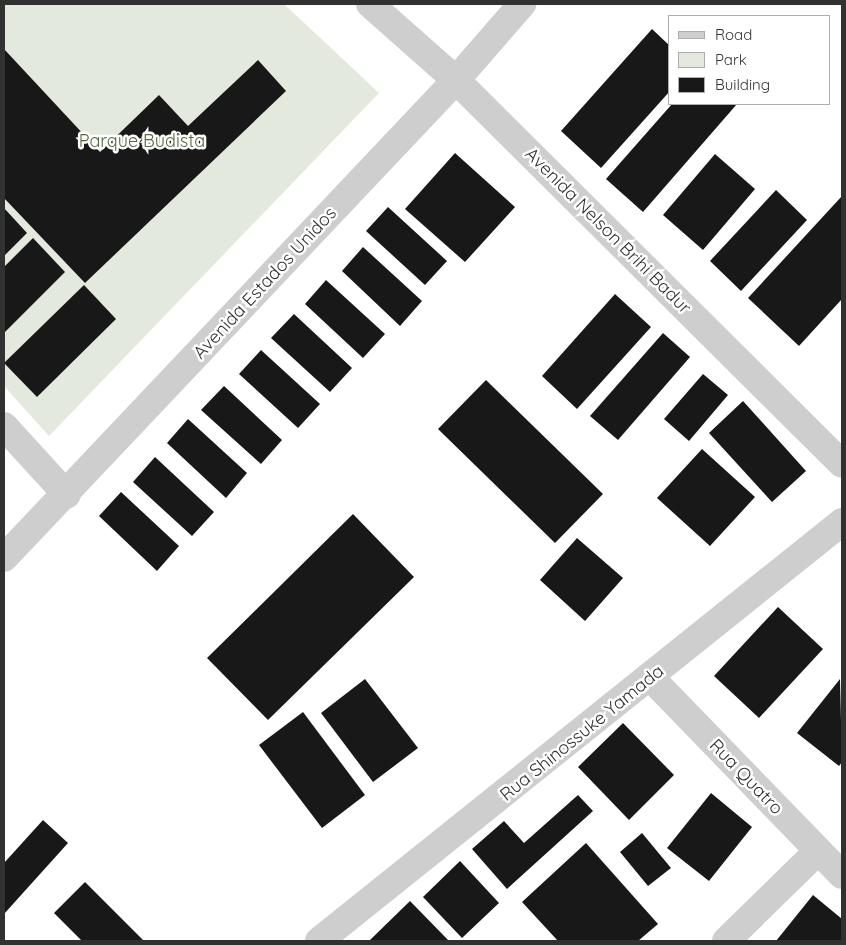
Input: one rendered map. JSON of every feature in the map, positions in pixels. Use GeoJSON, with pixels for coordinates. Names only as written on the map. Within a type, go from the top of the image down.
{"type":"FeatureCollection","features":[{"type":"Feature","properties":{"kind":"street","name":"Avenida Nelson Brihi Badur"},"geometry":{"type":"LineString","coordinates":[[370,4],[456,80],[842,464]]}},
{"type":"Feature","properties":{"kind":"street","name":"Avenida Estados Unidos"},"geometry":{"type":"LineString","coordinates":[[4,558],[67,495],[456,80],[522,4]]}},
{"type":"Feature","properties":{"kind":"street"},"geometry":{"type":"LineString","coordinates":[[4,426],[67,495]]}},
{"type":"Feature","properties":{"kind":"street","name":"Rua Shinossuke Yamada"},"geometry":{"type":"LineString","coordinates":[[320,941],[652,678],[842,522]]}},
{"type":"Feature","properties":{"kind":"street","name":"Rua Quatro"},"geometry":{"type":"LineString","coordinates":[[652,678],[842,875]]}},
{"type":"Feature","properties":{"kind":"street"},"geometry":{"type":"LineString","coordinates":[[726,941],[818,851]]}},
{"type":"Feature","properties":{"kind":"green space","name":"Parque Budista"},"geometry":{"type":"Polygon","coordinates":[[[4,4],[284,4],[379,93],[49,436],[4,386],[4,4]]]}},
{"type":"Feature","properties":{"kind":"building"},"geometry":{"type":"Polygon","coordinates":[[[652,29],[668,44],[668,93],[601,168],[561,131],[652,29]]]}},
{"type":"Feature","properties":{"kind":"building"},"geometry":{"type":"Polygon","coordinates":[[[4,49],[100,152],[159,95],[188,126],[258,60],[286,91],[85,283],[4,198],[4,49]]]}},
{"type":"Feature","properties":{"kind":"building"},"geometry":{"type":"Polygon","coordinates":[[[671,105],[736,105],[643,212],[606,179],[671,105]]]}},
{"type":"Feature","properties":{"kind":"building"},"geometry":{"type":"Polygon","coordinates":[[[455,153],[515,207],[465,262],[405,209],[455,153]]]}},
{"type":"Feature","properties":{"kind":"building"},"geometry":{"type":"Polygon","coordinates":[[[715,154],[755,189],[703,250],[663,215],[715,154]]]}},
{"type":"Feature","properties":{"kind":"building"},"geometry":{"type":"Polygon","coordinates":[[[776,190],[807,220],[741,291],[710,261],[776,190]]]}},
{"type":"Feature","properties":{"kind":"building"},"geometry":{"type":"Polygon","coordinates":[[[842,196],[842,299],[799,346],[748,298],[842,196]]]}},
{"type":"Feature","properties":{"kind":"building"},"geometry":{"type":"Polygon","coordinates":[[[388,207],[447,261],[425,285],[366,231],[388,207]]]}},
{"type":"Feature","properties":{"kind":"building"},"geometry":{"type":"Polygon","coordinates":[[[4,208],[27,233],[4,256],[4,208]]]}},
{"type":"Feature","properties":{"kind":"building"},"geometry":{"type":"Polygon","coordinates":[[[33,238],[65,272],[4,333],[4,267],[33,238]]]}},
{"type":"Feature","properties":{"kind":"building"},"geometry":{"type":"Polygon","coordinates":[[[363,247],[422,301],[400,326],[342,271],[363,247]]]}},
{"type":"Feature","properties":{"kind":"building"},"geometry":{"type":"Polygon","coordinates":[[[326,280],[385,334],[363,358],[305,304],[326,280]]]}},
{"type":"Feature","properties":{"kind":"building"},"geometry":{"type":"Polygon","coordinates":[[[84,285],[116,319],[37,397],[4,363],[84,285]]]}},
{"type":"Feature","properties":{"kind":"building"},"geometry":{"type":"Polygon","coordinates":[[[615,294],[651,327],[577,409],[542,376],[615,294]]]}},
{"type":"Feature","properties":{"kind":"building"},"geometry":{"type":"Polygon","coordinates":[[[294,314],[352,368],[330,392],[271,338],[294,314]]]}},
{"type":"Feature","properties":{"kind":"building"},"geometry":{"type":"Polygon","coordinates":[[[663,333],[690,357],[618,440],[590,416],[663,333]]]}},
{"type":"Feature","properties":{"kind":"building"},"geometry":{"type":"Polygon","coordinates":[[[261,350],[320,404],[298,428],[239,374],[261,350]]]}},
{"type":"Feature","properties":{"kind":"building"},"geometry":{"type":"Polygon","coordinates":[[[703,374],[728,395],[689,441],[664,419],[703,374]]]}},
{"type":"Feature","properties":{"kind":"building"},"geometry":{"type":"Polygon","coordinates":[[[486,380],[603,494],[555,543],[438,429],[486,380]]]}},
{"type":"Feature","properties":{"kind":"building"},"geometry":{"type":"Polygon","coordinates":[[[224,386],[282,440],[261,464],[201,410],[224,386]]]}},
{"type":"Feature","properties":{"kind":"building"},"geometry":{"type":"Polygon","coordinates":[[[743,401],[806,471],[772,502],[709,433],[743,401]]]}},
{"type":"Feature","properties":{"kind":"building"},"geometry":{"type":"Polygon","coordinates":[[[188,419],[247,473],[226,498],[167,443],[188,419]]]}},
{"type":"Feature","properties":{"kind":"building"},"geometry":{"type":"Polygon","coordinates":[[[702,449],[755,497],[710,546],[657,498],[702,449]]]}},
{"type":"Feature","properties":{"kind":"building"},"geometry":{"type":"Polygon","coordinates":[[[155,457],[214,512],[192,536],[133,482],[155,457]]]}},
{"type":"Feature","properties":{"kind":"building"},"geometry":{"type":"Polygon","coordinates":[[[121,492],[179,546],[157,571],[99,516],[121,492]]]}},
{"type":"Feature","properties":{"kind":"building"},"geometry":{"type":"Polygon","coordinates":[[[353,514],[414,577],[268,720],[207,658],[353,514]]]}},
{"type":"Feature","properties":{"kind":"building"},"geometry":{"type":"Polygon","coordinates":[[[577,538],[623,578],[585,621],[540,580],[577,538]]]}},
{"type":"Feature","properties":{"kind":"building"},"geometry":{"type":"Polygon","coordinates":[[[778,607],[823,649],[759,718],[714,676],[778,607]]]}},
{"type":"Feature","properties":{"kind":"building"},"geometry":{"type":"Polygon","coordinates":[[[365,679],[418,748],[373,782],[321,713],[365,679]]]}},
{"type":"Feature","properties":{"kind":"building"},"geometry":{"type":"Polygon","coordinates":[[[840,679],[842,762],[839,766],[797,733],[840,679]]]}},
{"type":"Feature","properties":{"kind":"building"},"geometry":{"type":"Polygon","coordinates":[[[303,712],[365,795],[322,828],[259,745],[303,712]]]}},
{"type":"Feature","properties":{"kind":"building"},"geometry":{"type":"Polygon","coordinates":[[[623,723],[674,775],[629,820],[578,767],[623,723]]]}},
{"type":"Feature","properties":{"kind":"building"},"geometry":{"type":"Polygon","coordinates":[[[711,793],[752,827],[709,881],[667,848],[711,793]]]}},
{"type":"Feature","properties":{"kind":"building"},"geometry":{"type":"Polygon","coordinates":[[[578,795],[593,811],[507,889],[472,849],[504,821],[524,843],[578,795]]]}},
{"type":"Feature","properties":{"kind":"building"},"geometry":{"type":"Polygon","coordinates":[[[43,820],[68,843],[4,914],[4,863],[43,820]]]}},
{"type":"Feature","properties":{"kind":"building"},"geometry":{"type":"Polygon","coordinates":[[[642,833],[671,868],[648,886],[620,852],[642,833]]]}},
{"type":"Feature","properties":{"kind":"building"},"geometry":{"type":"Polygon","coordinates":[[[586,843],[658,924],[638,941],[558,941],[522,902],[586,843]]]}},
{"type":"Feature","properties":{"kind":"building"},"geometry":{"type":"Polygon","coordinates":[[[460,861],[499,903],[462,938],[423,897],[460,861]]]}},
{"type":"Feature","properties":{"kind":"building"},"geometry":{"type":"Polygon","coordinates":[[[85,882],[144,941],[82,941],[54,913],[85,882]]]}},
{"type":"Feature","properties":{"kind":"building"},"geometry":{"type":"Polygon","coordinates":[[[813,895],[842,919],[842,941],[776,941],[813,895]]]}},
{"type":"Feature","properties":{"kind":"building"},"geometry":{"type":"Polygon","coordinates":[[[410,901],[449,941],[369,941],[410,901]]]}}]}
